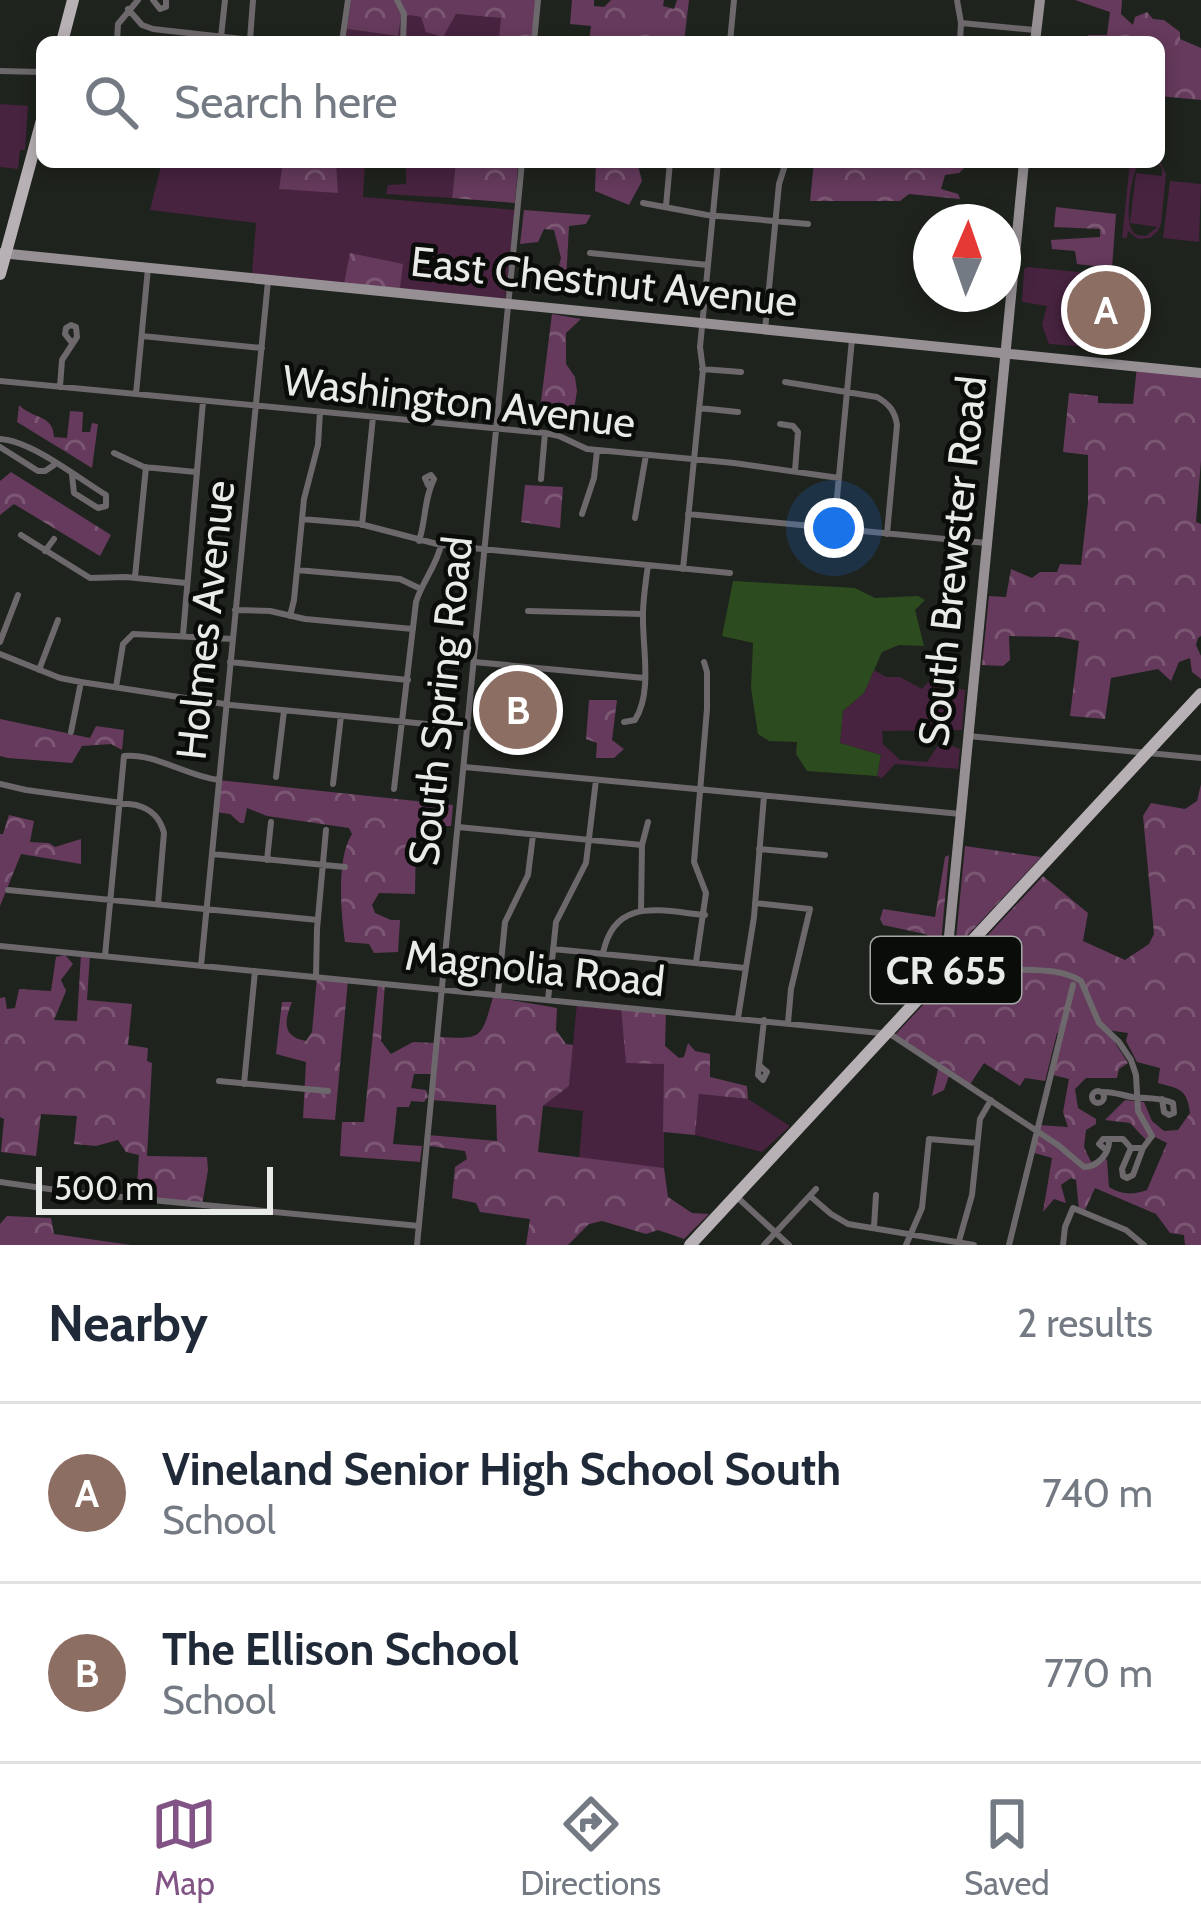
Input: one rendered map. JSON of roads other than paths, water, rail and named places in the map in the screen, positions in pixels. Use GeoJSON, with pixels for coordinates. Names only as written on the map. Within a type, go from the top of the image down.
{"type":"FeatureCollection","features":[{"type":"Feature","properties":{"kind":"main road"},"geometry":{"type":"LineString","coordinates":[[64,36],[73,0]]}},
{"type":"Feature","properties":{"kind":"main road"},"geometry":{"type":"LineString","coordinates":[[0,274],[36,141]]}},
{"type":"Feature","properties":{"kind":"main road","name":"CR 655"},"geometry":{"type":"LineString","coordinates":[[690,1245],[1201,694]]}},
{"type":"Feature","properties":{"kind":"street"},"geometry":{"type":"LineString","coordinates":[[117,36],[118,24],[138,0]]}},
{"type":"Feature","properties":{"kind":"street"},"geometry":{"type":"LineString","coordinates":[[153,0],[160,9],[166,7],[166,0]]}},
{"type":"Feature","properties":{"kind":"street"},"geometry":{"type":"LineString","coordinates":[[220,36],[225,0]]}},
{"type":"Feature","properties":{"kind":"street"},"geometry":{"type":"LineString","coordinates":[[250,36],[254,0]]}},
{"type":"Feature","properties":{"kind":"street"},"geometry":{"type":"LineString","coordinates":[[343,36],[348,0]]}},
{"type":"Feature","properties":{"kind":"street"},"geometry":{"type":"LineString","coordinates":[[397,0],[404,14],[403,36]]}},
{"type":"Feature","properties":{"kind":"street"},"geometry":{"type":"LineString","coordinates":[[535,36],[538,0]]}},
{"type":"Feature","properties":{"kind":"street"},"geometry":{"type":"LineString","coordinates":[[731,36],[734,0]]}},
{"type":"Feature","properties":{"kind":"street"},"geometry":{"type":"LineString","coordinates":[[957,0],[960,36]]}},
{"type":"Feature","properties":{"kind":"street"},"geometry":{"type":"LineString","coordinates":[[961,22],[1036,36],[1040,0]]}},
{"type":"Feature","properties":{"kind":"street"},"geometry":{"type":"LineString","coordinates":[[128,9],[142,25],[153,29],[212,36]]}},
{"type":"Feature","properties":{"kind":"street"},"geometry":{"type":"LineString","coordinates":[[0,71],[36,72]]}},
{"type":"Feature","properties":{"kind":"street","name":"South Spring Road"},"geometry":{"type":"LineString","coordinates":[[417,1245],[522,168]]}},
{"type":"Feature","properties":{"kind":"street"},"geometry":{"type":"LineString","coordinates":[[666,207],[669,168]]}},
{"type":"Feature","properties":{"kind":"street"},"geometry":{"type":"LineString","coordinates":[[683,568],[717,168]]}},
{"type":"Feature","properties":{"kind":"street"},"geometry":{"type":"LineString","coordinates":[[765,331],[778,184],[784,168]]}},
{"type":"Feature","properties":{"kind":"street","name":"South Brewster Road"},"geometry":{"type":"LineString","coordinates":[[949,966],[1023,168]]}},
{"type":"Feature","properties":{"kind":"street"},"geometry":{"type":"LineString","coordinates":[[643,203],[808,224]]}},
{"type":"Feature","properties":{"kind":"street"},"geometry":{"type":"LineString","coordinates":[[590,253],[708,265]]}},
{"type":"Feature","properties":{"kind":"street","name":"East Chestnut Avenue"},"geometry":{"type":"LineString","coordinates":[[3,254],[1201,373]]}},
{"type":"Feature","properties":{"kind":"street"},"geometry":{"type":"LineString","coordinates":[[136,394],[148,268]]}},
{"type":"Feature","properties":{"kind":"street","name":"Holmes Avenue"},"geometry":{"type":"LineString","coordinates":[[201,966],[268,281]]}},
{"type":"Feature","properties":{"kind":"street"},"geometry":{"type":"LineString","coordinates":[[142,336],[262,348]]}},
{"type":"Feature","properties":{"kind":"street"},"geometry":{"type":"LineString","coordinates":[[834,529],[852,339]]}},
{"type":"Feature","properties":{"kind":"street"},"geometry":{"type":"LineString","coordinates":[[60,387],[62,359],[72,343]]}},
{"type":"Feature","properties":{"kind":"street"},"geometry":{"type":"LineString","coordinates":[[703,369],[741,372]]}},
{"type":"Feature","properties":{"kind":"street","name":"Washington Avenue"},"geometry":{"type":"LineString","coordinates":[[0,381],[545,433],[597,451],[838,478]]}},
{"type":"Feature","properties":{"kind":"street"},"geometry":{"type":"LineString","coordinates":[[785,382],[877,398],[889,405],[896,417],[887,533]]}},
{"type":"Feature","properties":{"kind":"street"},"geometry":{"type":"LineString","coordinates":[[183,635],[203,401]]}},
{"type":"Feature","properties":{"kind":"street"},"geometry":{"type":"LineString","coordinates":[[699,408],[737,412]]}},
{"type":"Feature","properties":{"kind":"street"},"geometry":{"type":"LineString","coordinates":[[290,616],[320,412]]}},
{"type":"Feature","properties":{"kind":"street"},"geometry":{"type":"LineString","coordinates":[[362,525],[373,417]]}},
{"type":"Feature","properties":{"kind":"street"},"geometry":{"type":"LineString","coordinates":[[780,424],[798,431],[795,472]]}},
{"type":"Feature","properties":{"kind":"street"},"geometry":{"type":"LineString","coordinates":[[541,479],[545,433]]}},
{"type":"Feature","properties":{"kind":"street"},"geometry":{"type":"LineString","coordinates":[[0,443],[14,441],[56,464],[106,495],[104,508],[74,493],[73,475]]}},
{"type":"Feature","properties":{"kind":"street"},"geometry":{"type":"LineString","coordinates":[[0,443],[38,471],[56,464]]}},
{"type":"Feature","properties":{"kind":"street"},"geometry":{"type":"LineString","coordinates":[[582,514],[595,478],[597,451]]}},
{"type":"Feature","properties":{"kind":"street"},"geometry":{"type":"LineString","coordinates":[[114,453],[146,467],[196,472]]}},
{"type":"Feature","properties":{"kind":"street"},"geometry":{"type":"LineString","coordinates":[[635,518],[646,455]]}},
{"type":"Feature","properties":{"kind":"street"},"geometry":{"type":"LineString","coordinates":[[135,578],[146,467]]}},
{"type":"Feature","properties":{"kind":"street"},"geometry":{"type":"LineString","coordinates":[[419,541],[434,478],[429,474],[428,485]]}},
{"type":"Feature","properties":{"kind":"street"},"geometry":{"type":"LineString","coordinates":[[688,514],[986,543]]}},
{"type":"Feature","properties":{"kind":"street"},"geometry":{"type":"LineString","coordinates":[[302,518],[362,525],[441,545],[726,573]]}},
{"type":"Feature","properties":{"kind":"street"},"geometry":{"type":"LineString","coordinates":[[21,535],[90,578],[186,583]]}},
{"type":"Feature","properties":{"kind":"street"},"geometry":{"type":"LineString","coordinates":[[45,551],[54,538]]}},
{"type":"Feature","properties":{"kind":"street"},"geometry":{"type":"LineString","coordinates":[[394,789],[416,602],[441,545]]}},
{"type":"Feature","properties":{"kind":"street"},"geometry":{"type":"LineString","coordinates":[[624,722],[632,722],[640,713],[648,565]]}},
{"type":"Feature","properties":{"kind":"street"},"geometry":{"type":"LineString","coordinates":[[297,570],[400,579],[421,589]]}},
{"type":"Feature","properties":{"kind":"street"},"geometry":{"type":"LineString","coordinates":[[0,642],[18,595]]}},
{"type":"Feature","properties":{"kind":"street"},"geometry":{"type":"LineString","coordinates":[[236,610],[413,629]]}},
{"type":"Feature","properties":{"kind":"street"},"geometry":{"type":"LineString","coordinates":[[528,611],[643,614]]}},
{"type":"Feature","properties":{"kind":"street"},"geometry":{"type":"LineString","coordinates":[[39,670],[58,620]]}},
{"type":"Feature","properties":{"kind":"street"},"geometry":{"type":"LineString","coordinates":[[116,688],[121,649],[137,633],[232,639]]}},
{"type":"Feature","properties":{"kind":"street"},"geometry":{"type":"LineString","coordinates":[[0,654],[39,670],[116,688],[226,705],[467,728]]}},
{"type":"Feature","properties":{"kind":"street"},"geometry":{"type":"LineString","coordinates":[[230,662],[408,680]]}},
{"type":"Feature","properties":{"kind":"street"},"geometry":{"type":"LineString","coordinates":[[474,662],[644,678]]}},
{"type":"Feature","properties":{"kind":"street"},"geometry":{"type":"LineString","coordinates":[[696,962],[706,893],[694,862],[707,704],[704,662]]}},
{"type":"Feature","properties":{"kind":"street"},"geometry":{"type":"LineString","coordinates":[[71,732],[81,682]]}},
{"type":"Feature","properties":{"kind":"street"},"geometry":{"type":"LineString","coordinates":[[276,777],[284,710]]}},
{"type":"Feature","properties":{"kind":"street"},"geometry":{"type":"LineString","coordinates":[[333,784],[341,716]]}},
{"type":"Feature","properties":{"kind":"street"},"geometry":{"type":"LineString","coordinates":[[968,736],[1201,758]]}},
{"type":"Feature","properties":{"kind":"street"},"geometry":{"type":"LineString","coordinates":[[105,956],[124,757],[132,754],[219,780]]}},
{"type":"Feature","properties":{"kind":"street"},"geometry":{"type":"LineString","coordinates":[[464,767],[961,814]]}},
{"type":"Feature","properties":{"kind":"street"},"geometry":{"type":"LineString","coordinates":[[548,1000],[556,922],[585,866],[596,780]]}},
{"type":"Feature","properties":{"kind":"street"},"geometry":{"type":"LineString","coordinates":[[0,784],[119,804],[156,816],[164,829],[158,904]]}},
{"type":"Feature","properties":{"kind":"street"},"geometry":{"type":"LineString","coordinates":[[738,1018],[764,796]]}},
{"type":"Feature","properties":{"kind":"street"},"geometry":{"type":"LineString","coordinates":[[267,860],[271,822]]}},
{"type":"Feature","properties":{"kind":"street"},"geometry":{"type":"LineString","coordinates":[[641,910],[642,845],[648,822]]}},
{"type":"Feature","properties":{"kind":"street"},"geometry":{"type":"LineString","coordinates":[[458,827],[642,845]]}},
{"type":"Feature","properties":{"kind":"street"},"geometry":{"type":"LineString","coordinates":[[316,977],[326,830]]}},
{"type":"Feature","properties":{"kind":"street"},"geometry":{"type":"LineString","coordinates":[[498,994],[505,922],[528,875],[533,835]]}},
{"type":"Feature","properties":{"kind":"street"},"geometry":{"type":"LineString","coordinates":[[759,849],[825,855]]}},
{"type":"Feature","properties":{"kind":"street"},"geometry":{"type":"LineString","coordinates":[[212,854],[345,868]]}},
{"type":"Feature","properties":{"kind":"street"},"geometry":{"type":"LineString","coordinates":[[8,890],[318,920]]}},
{"type":"Feature","properties":{"kind":"street"},"geometry":{"type":"LineString","coordinates":[[755,903],[810,909],[788,1023]]}},
{"type":"Feature","properties":{"kind":"street"},"geometry":{"type":"LineString","coordinates":[[603,953],[615,924],[641,910],[704,915]]}},
{"type":"Feature","properties":{"kind":"street","name":"Magnolia Road"},"geometry":{"type":"LineString","coordinates":[[0,946],[893,1035],[1084,1167],[1094,1166],[1109,1139],[1123,1139],[1131,1148]]}},
{"type":"Feature","properties":{"kind":"street"},"geometry":{"type":"LineString","coordinates":[[553,949],[745,968]]}},
{"type":"Feature","properties":{"kind":"street"},"geometry":{"type":"LineString","coordinates":[[960,954],[980,965],[1078,978],[1099,1022],[1131,1060],[1141,1120],[1151,1136],[1133,1175],[1123,1176],[1121,1168],[1131,1148],[1144,1148]]}},
{"type":"Feature","properties":{"kind":"street"},"geometry":{"type":"LineString","coordinates":[[244,1084],[255,971]]}},
{"type":"Feature","properties":{"kind":"street"},"geometry":{"type":"LineString","coordinates":[[1009,1245],[1072,985]]}},
{"type":"Feature","properties":{"kind":"street"},"geometry":{"type":"LineString","coordinates":[[759,1065],[764,1020]]}},
{"type":"Feature","properties":{"kind":"street"},"geometry":{"type":"LineString","coordinates":[[219,1081],[328,1091]]}},
{"type":"Feature","properties":{"kind":"street"},"geometry":{"type":"LineString","coordinates":[[1102,1092],[1162,1099]]}},
{"type":"Feature","properties":{"kind":"street"},"geometry":{"type":"LineString","coordinates":[[959,1242],[972,1195],[981,1114],[991,1100]]}},
{"type":"Feature","properties":{"kind":"street"},"geometry":{"type":"LineString","coordinates":[[906,1245],[923,1202],[929,1139],[977,1143]]}},
{"type":"Feature","properties":{"kind":"street"},"geometry":{"type":"LineString","coordinates":[[0,1182],[419,1226]]}},
{"type":"Feature","properties":{"kind":"street"},"geometry":{"type":"LineString","coordinates":[[764,1245],[813,1193],[844,1223],[974,1245]]}},
{"type":"Feature","properties":{"kind":"street"},"geometry":{"type":"LineString","coordinates":[[874,1228],[876,1195]]}},
{"type":"Feature","properties":{"kind":"street"},"geometry":{"type":"LineString","coordinates":[[736,1196],[789,1245]]}},
{"type":"Feature","properties":{"kind":"street"},"geometry":{"type":"LineString","coordinates":[[1063,1245],[1073,1208],[1126,1229],[1144,1245]]}},
{"type":"Feature","properties":{"kind":"place","name":"Vineland Senior High School South"},"geometry":{"type":"Point","coordinates":[1106,310]}},
{"type":"Feature","properties":{"kind":"place","name":"The Ellison School"},"geometry":{"type":"Point","coordinates":[518,710]}}]}
